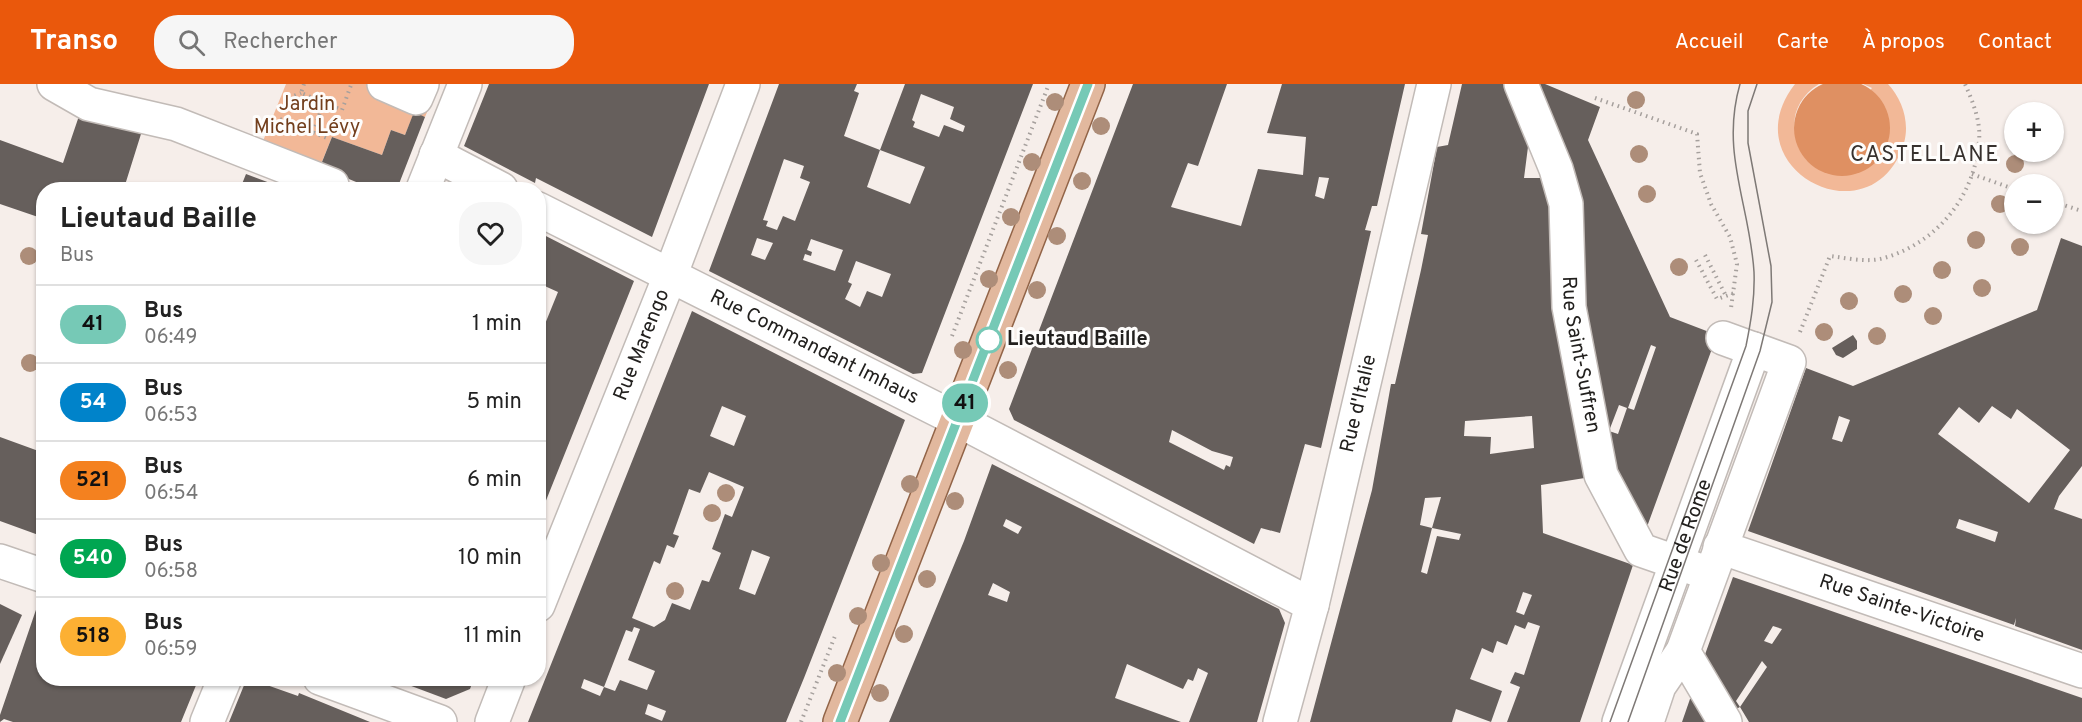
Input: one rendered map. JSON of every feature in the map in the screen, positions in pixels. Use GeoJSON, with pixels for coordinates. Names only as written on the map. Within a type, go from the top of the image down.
{"type":"FeatureCollection","features":[{"type":"Feature","properties":{"kind":"main road"},"geometry":{"type":"LineString","coordinates":[[840,722],[1088,84]]}},
{"type":"Feature","properties":{"kind":"street"},"geometry":{"type":"LineString","coordinates":[[54,84],[89,104],[176,124],[324,182]]}},
{"type":"Feature","properties":{"kind":"street"},"geometry":{"type":"LineString","coordinates":[[384,84],[416,98],[422,84]]}},
{"type":"Feature","properties":{"kind":"street"},"geometry":{"type":"LineString","coordinates":[[426,182],[465,84]]}},
{"type":"Feature","properties":{"kind":"street","name":"Rue Marengo"},"geometry":{"type":"LineString","coordinates":[[546,585],[670,276],[743,84]]}},
{"type":"Feature","properties":{"kind":"street","name":"Rue d'Italie"},"geometry":{"type":"LineString","coordinates":[[1280,722],[1312,604],[1434,84]]}},
{"type":"Feature","properties":{"kind":"street","name":"Rue Saint-Suffren"},"geometry":{"type":"LineString","coordinates":[[1521,84],[1557,170],[1566,204],[1569,307],[1601,475],[1641,550],[1678,563],[1715,561]]}},
{"type":"Feature","properties":{"kind":"street"},"geometry":{"type":"LineString","coordinates":[[436,155],[488,182]]}},
{"type":"Feature","properties":{"kind":"street","name":"Rue Commandant Imhaus"},"geometry":{"type":"LineString","coordinates":[[546,213],[958,420],[1312,604]]}},
{"type":"Feature","properties":{"kind":"street"},"geometry":{"type":"LineString","coordinates":[[1723,338],[1789,362]]}},
{"type":"Feature","properties":{"kind":"street","name":"Rue de Rome"},"geometry":{"type":"LineString","coordinates":[[1620,722],[1754,349]]}},
{"type":"Feature","properties":{"kind":"street","name":"Rue de Rome"},"geometry":{"type":"LineString","coordinates":[[1647,722],[1659,686],[1683,651],[1789,362]]}},
{"type":"Feature","properties":{"kind":"street"},"geometry":{"type":"LineString","coordinates":[[0,561],[36,573]]}},
{"type":"Feature","properties":{"kind":"street","name":"Rue Sainte-Victoire"},"geometry":{"type":"LineString","coordinates":[[1715,561],[2082,671]]}},
{"type":"Feature","properties":{"kind":"street"},"geometry":{"type":"LineString","coordinates":[[1683,651],[1725,722]]}},
{"type":"Feature","properties":{"kind":"street"},"geometry":{"type":"LineString","coordinates":[[207,722],[222,686]]}},
{"type":"Feature","properties":{"kind":"street"},"geometry":{"type":"LineString","coordinates":[[342,686],[440,722]]}},
{"type":"Feature","properties":{"kind":"street"},"geometry":{"type":"LineString","coordinates":[[492,722],[506,686]]}},
{"type":"Feature","properties":{"kind":"path"},"geometry":{"type":"LineString","coordinates":[[301,93],[304,84]]}},
{"type":"Feature","properties":{"kind":"path"},"geometry":{"type":"LineString","coordinates":[[289,98],[301,93],[342,110],[352,84]]}},
{"type":"Feature","properties":{"kind":"path"},"geometry":{"type":"LineString","coordinates":[[950,340],[1049,84]]}},
{"type":"Feature","properties":{"kind":"path"},"geometry":{"type":"LineString","coordinates":[[1789,362],[1830,256],[1860,260],[1882,259],[1907,249],[1951,216],[1972,174],[1980,140],[1976,109],[1965,84]]}},
{"type":"Feature","properties":{"kind":"path"},"geometry":{"type":"LineString","coordinates":[[1595,98],[1697,134],[1700,173],[1711,204],[1730,237],[1737,264],[1734,293],[1723,338]]}},
{"type":"Feature","properties":{"kind":"path"},"geometry":{"type":"LineString","coordinates":[[313,132],[324,102]]}},
{"type":"Feature","properties":{"kind":"path"},"geometry":{"type":"LineString","coordinates":[[280,119],[327,138]]}},
{"type":"Feature","properties":{"kind":"path"},"geometry":{"type":"LineString","coordinates":[[1972,174],[2004,185]]}},
{"type":"Feature","properties":{"kind":"path"},"geometry":{"type":"LineString","coordinates":[[2064,206],[2082,212]]}},
{"type":"Feature","properties":{"kind":"path"},"geometry":{"type":"LineString","coordinates":[[1705,255],[1726,296]]}},
{"type":"Feature","properties":{"kind":"path"},"geometry":{"type":"LineString","coordinates":[[1696,260],[1717,299],[1734,293]]}},
{"type":"Feature","properties":{"kind":"green space","name":"Jardin Michel Lévy"},"geometry":{"type":"Polygon","coordinates":[[[286,84],[439,84],[425,117],[414,113],[405,135],[391,130],[382,155],[332,137],[321,164],[263,141],[286,84]]]}},
{"type":"Feature","properties":{"kind":"green space"},"geometry":{"type":"Polygon","coordinates":[[[1795,84],[1819,84],[1802,100],[1795,119],[1796,140],[1807,160],[1872,88],[1863,84],[1888,84],[1904,111],[1906,135],[1888,173],[1865,188],[1838,191],[1813,183],[1792,166],[1780,143],[1779,115],[1795,84]]]}},
{"type":"Feature","properties":{"kind":"shaded area"},"geometry":{"type":"Polygon","coordinates":[[[1842,80],[1860,84],[1876,94],[1886,110],[1890,128],[1886,146],[1876,162],[1860,172],[1842,176],[1824,172],[1808,162],[1798,146],[1794,128],[1798,110],[1808,94],[1824,84],[1842,80]]]}},
{"type":"Feature","properties":{"kind":"building"},"geometry":{"type":"Polygon","coordinates":[[[489,84],[709,84],[652,237],[546,182],[536,178],[533,182],[464,146],[489,84]]]}},
{"type":"Feature","properties":{"kind":"building"},"geometry":{"type":"Polygon","coordinates":[[[779,84],[857,84],[854,91],[859,93],[844,136],[880,150],[905,84],[1033,84],[922,373],[913,374],[709,271],[779,84]],[[921,94],[912,120],[915,122],[913,127],[939,137],[944,125],[963,132],[965,126],[950,119],[954,107],[921,94]],[[880,150],[867,187],[910,204],[925,167],[880,150]],[[784,159],[763,220],[768,221],[766,226],[777,230],[783,216],[795,221],[810,182],[800,178],[804,166],[784,159]],[[757,238],[751,255],[765,260],[773,243],[757,238]],[[811,239],[807,250],[812,252],[811,256],[805,254],[803,260],[835,271],[843,250],[811,239]],[[856,261],[848,282],[852,284],[845,299],[860,307],[867,291],[882,297],[891,274],[856,261]]]}},
{"type":"Feature","properties":{"kind":"building"},"geometry":{"type":"Polygon","coordinates":[[[1133,84],[1227,84],[1198,166],[1188,163],[1171,207],[1241,226],[1258,169],[1303,175],[1306,137],[1267,133],[1282,84],[1405,84],[1377,206],[1372,206],[1365,230],[1371,231],[1321,448],[1305,444],[1280,533],[1261,528],[1254,544],[1014,420],[1009,409],[1133,84]],[[1319,177],[1315,196],[1324,199],[1329,178],[1319,177]],[[1172,430],[1169,442],[1224,470],[1226,465],[1230,467],[1233,457],[1212,451],[1172,430]]]}},
{"type":"Feature","properties":{"kind":"building"},"geometry":{"type":"Polygon","coordinates":[[[1462,84],[1509,84],[1529,139],[1524,178],[1547,178],[1591,477],[1541,485],[1543,533],[1633,565],[1580,722],[1507,722],[1520,687],[1510,683],[1515,672],[1524,675],[1540,626],[1528,622],[1525,629],[1515,625],[1507,645],[1497,641],[1493,653],[1482,648],[1470,679],[1502,691],[1491,722],[1456,709],[1452,722],[1310,722],[1372,490],[1391,384],[1395,384],[1421,270],[1428,235],[1421,234],[1437,147],[1448,145],[1462,84]],[[1532,416],[1465,421],[1464,436],[1491,437],[1490,454],[1534,448],[1532,416]],[[1441,497],[1425,498],[1420,525],[1432,528],[1441,497]],[[1432,528],[1421,572],[1427,574],[1437,536],[1459,540],[1461,534],[1432,528]],[[1523,592],[1516,612],[1524,615],[1532,595],[1523,592]]]}},
{"type":"Feature","properties":{"kind":"building"},"geometry":{"type":"Polygon","coordinates":[[[1532,84],[1545,84],[1600,107],[1588,140],[1670,317],[1717,335],[1644,535],[1610,473],[1532,84]],[[1651,345],[1628,408],[1634,410],[1656,347],[1651,345]],[[1619,405],[1609,431],[1618,434],[1627,408],[1619,405]]]}},
{"type":"Feature","properties":{"kind":"building"},"geometry":{"type":"Polygon","coordinates":[[[414,112],[425,117],[400,182],[356,182],[320,167],[332,137],[382,155],[391,130],[405,135],[414,112]]]}},
{"type":"Feature","properties":{"kind":"building"},"geometry":{"type":"Polygon","coordinates":[[[80,113],[141,134],[126,182],[36,182],[36,216],[0,204],[0,140],[63,163],[80,113]]]}},
{"type":"Feature","properties":{"kind":"building"},"geometry":{"type":"Polygon","coordinates":[[[246,174],[267,182],[243,182],[246,174]]]}},
{"type":"Feature","properties":{"kind":"building"},"geometry":{"type":"Polygon","coordinates":[[[546,236],[634,281],[546,501],[546,322],[558,292],[546,287],[546,236]]]}},
{"type":"Feature","properties":{"kind":"building"},"geometry":{"type":"Polygon","coordinates":[[[2061,238],[2082,246],[2082,466],[2059,496],[2054,509],[2082,519],[2082,650],[2015,626],[2016,618],[2014,625],[1748,531],[1806,368],[1853,386],[2037,310],[2061,238]],[[1992,406],[1979,423],[1959,407],[1938,434],[2029,503],[2070,450],[2017,409],[2011,419],[1992,406]],[[1839,416],[1832,439],[1842,442],[1850,420],[1839,416]],[[1959,519],[1956,528],[1995,542],[1998,532],[1959,519]]]}},
{"type":"Feature","properties":{"kind":"building"},"geometry":{"type":"Polygon","coordinates":[[[692,311],[905,420],[786,722],[528,722],[542,686],[546,686],[546,677],[692,311]],[[722,406],[710,436],[734,446],[746,416],[722,406]],[[709,472],[700,493],[689,489],[673,534],[679,536],[674,548],[667,545],[660,564],[654,561],[632,618],[654,627],[665,620],[672,603],[690,610],[702,580],[709,582],[721,553],[712,549],[725,514],[732,517],[744,487],[709,472]],[[752,550],[739,589],[755,595],[770,557],[752,550]],[[634,627],[632,632],[626,630],[604,687],[615,691],[620,680],[647,690],[655,671],[628,660],[640,629],[634,627]],[[584,679],[581,688],[600,696],[604,687],[584,679]],[[648,704],[645,714],[662,721],[666,711],[648,704]]]}},
{"type":"Feature","properties":{"kind":"building"},"geometry":{"type":"Polygon","coordinates":[[[1853,335],[1857,341],[1857,349],[1843,358],[1836,355],[1832,348],[1853,335]]]}},
{"type":"Feature","properties":{"kind":"building"},"geometry":{"type":"Polygon","coordinates":[[[0,437],[36,450],[36,534],[0,521],[0,437]]]}},
{"type":"Feature","properties":{"kind":"building"},"geometry":{"type":"Polygon","coordinates":[[[992,464],[1279,609],[1285,623],[1257,722],[1189,722],[1208,673],[1198,668],[1193,681],[1188,679],[1183,689],[1127,664],[1115,698],[1181,722],[889,722],[964,541],[992,464]],[[1006,519],[1003,526],[1018,534],[1022,527],[1006,519]],[[993,583],[988,595],[1007,602],[1010,592],[993,583]]]}},
{"type":"Feature","properties":{"kind":"building"},"geometry":{"type":"Polygon","coordinates":[[[1733,577],[2082,698],[2082,722],[1749,722],[1740,707],[1734,710],[1703,660],[1733,577]],[[1773,626],[1764,641],[1772,644],[1782,629],[1773,626]],[[1762,661],[1736,701],[1740,707],[1767,667],[1762,661]]]}},
{"type":"Feature","properties":{"kind":"building"},"geometry":{"type":"Polygon","coordinates":[[[0,604],[22,615],[0,664],[0,604]]]}},
{"type":"Feature","properties":{"kind":"building"},"geometry":{"type":"Polygon","coordinates":[[[36,610],[36,686],[196,686],[181,722],[13,722],[4,719],[0,722],[0,715],[36,610]]]}},
{"type":"Feature","properties":{"kind":"building"},"geometry":{"type":"Polygon","coordinates":[[[244,686],[270,686],[298,696],[299,693],[370,722],[229,722],[244,686]]]}},
{"type":"Feature","properties":{"kind":"building"},"geometry":{"type":"Polygon","coordinates":[[[411,686],[471,686],[470,689],[446,699],[411,686]]]}},
{"type":"Feature","properties":{"kind":"building"},"geometry":{"type":"Polygon","coordinates":[[[1697,697],[1711,722],[1682,722],[1690,699],[1697,697]]]}},
{"type":"Feature","properties":{"kind":"tram line"},"geometry":{"type":"LineString","coordinates":[[1610,722],[1746,346],[1754,291],[1754,272],[1738,179],[1733,133],[1740,84]]}},
{"type":"Feature","properties":{"kind":"tram line"},"geometry":{"type":"LineString","coordinates":[[1628,722],[1760,351],[1772,302],[1771,266],[1748,143],[1748,111],[1757,84]]}},
{"type":"Feature","properties":{"kind":"bus line","name":"41"},"geometry":{"type":"LineString","coordinates":[[840,722],[1088,84]]}},
{"type":"Feature","properties":{"kind":"place","name":"Lieutaud Baille"},"geometry":{"type":"Point","coordinates":[989,340]}},
{"type":"Feature","properties":{"kind":"district","name":"CASTELLANE"},"geometry":{"type":"Point","coordinates":[1925,155]}}]}
